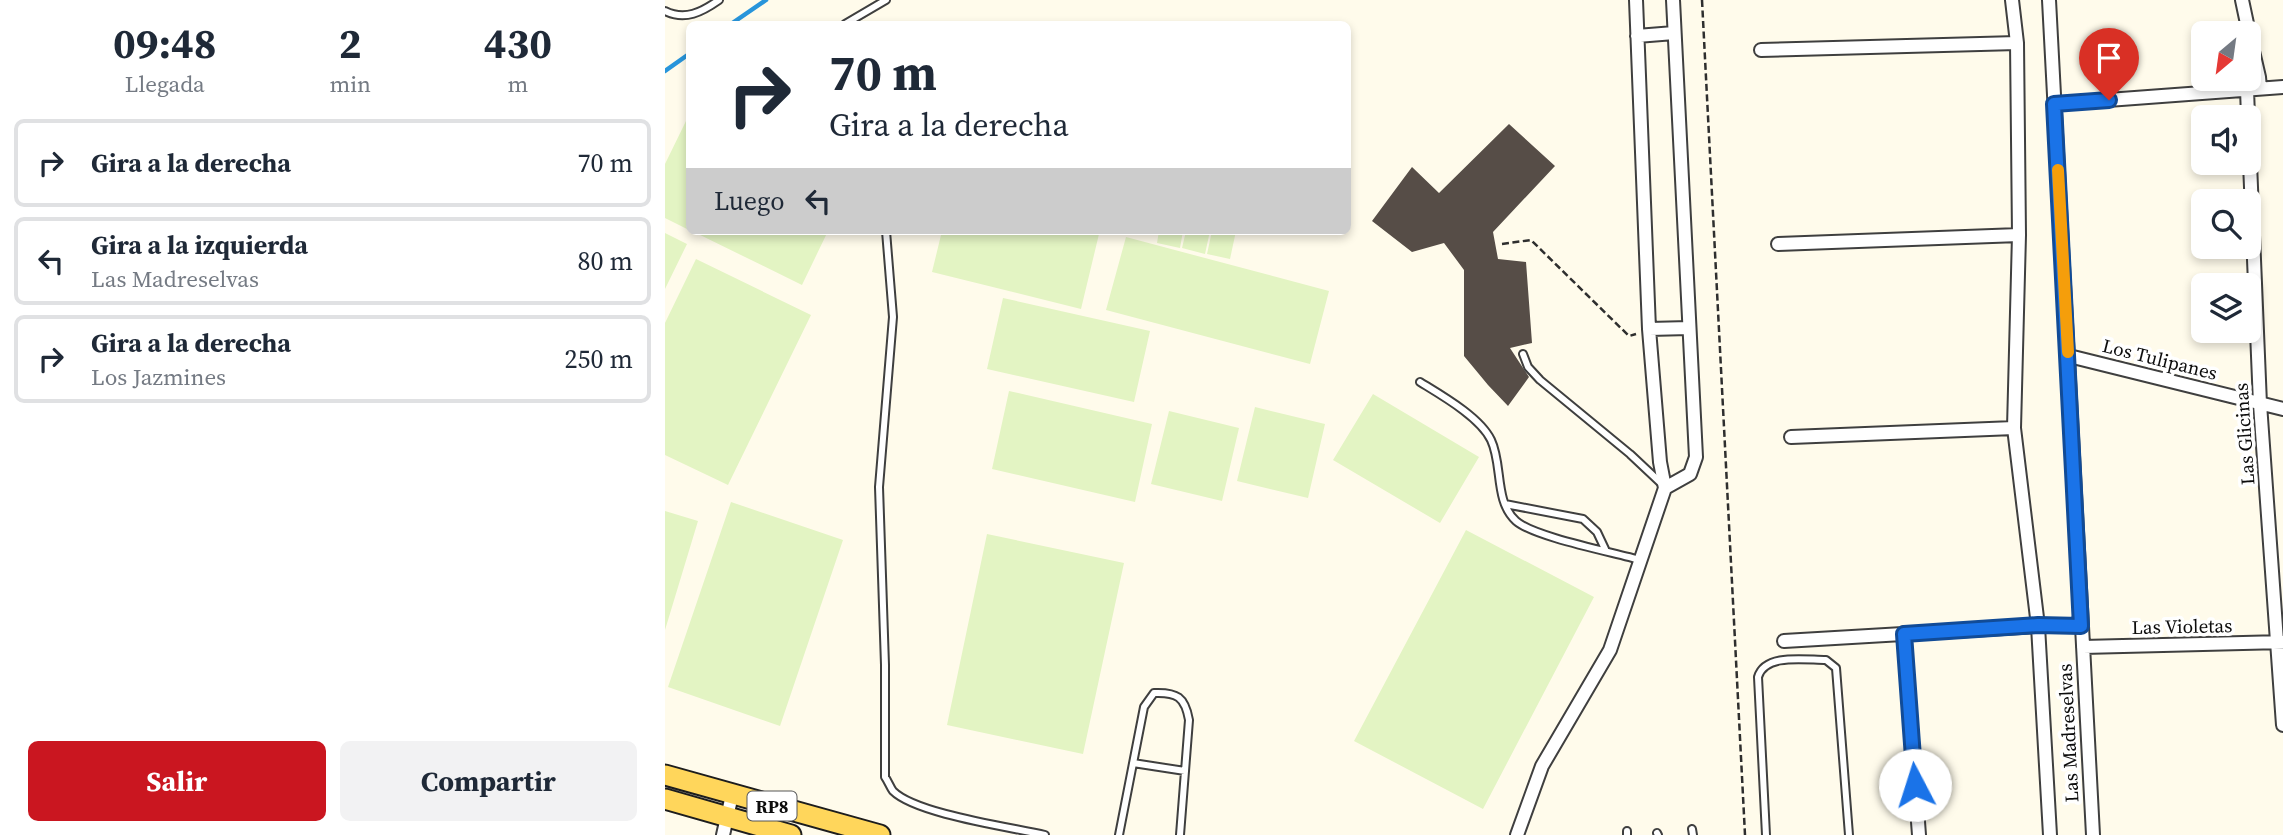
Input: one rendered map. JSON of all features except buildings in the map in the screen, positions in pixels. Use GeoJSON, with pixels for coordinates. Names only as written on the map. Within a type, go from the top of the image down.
{"type":"FeatureCollection","features":[{"type":"Feature","properties":{"kind":"main road","name":"RP8"},"geometry":{"type":"LineString","coordinates":[[665,775],[880,835]]}},
{"type":"Feature","properties":{"kind":"main road","name":"RP8"},"geometry":{"type":"LineString","coordinates":[[665,799],[725,826],[791,835]]}},
{"type":"Feature","properties":{"kind":"street"},"geometry":{"type":"LineString","coordinates":[[1517,835],[1542,766],[1605,660],[1665,488],[1660,462],[1649,329],[1636,0]]}},
{"type":"Feature","properties":{"kind":"street"},"geometry":{"type":"LineString","coordinates":[[1665,488],[1690,474],[1696,457],[1672,0]]}},
{"type":"Feature","properties":{"kind":"street"},"geometry":{"type":"LineString","coordinates":[[2012,0],[2017,43],[2019,235],[2014,428],[2038,625],[2050,835]]}},
{"type":"Feature","properties":{"kind":"street","name":"Las Madreselvas"},"geometry":{"type":"LineString","coordinates":[[2049,0],[2093,835]]}},
{"type":"Feature","properties":{"kind":"street"},"geometry":{"type":"LineString","coordinates":[[2242,0],[2246,21]]}},
{"type":"Feature","properties":{"kind":"street"},"geometry":{"type":"LineString","coordinates":[[1637,36],[1674,33]]}},
{"type":"Feature","properties":{"kind":"street"},"geometry":{"type":"LineString","coordinates":[[1761,50],[2017,43]]}},
{"type":"Feature","properties":{"kind":"street"},"geometry":{"type":"LineString","coordinates":[[2261,88],[2283,87]]}},
{"type":"Feature","properties":{"kind":"street"},"geometry":{"type":"LineString","coordinates":[[2054,104],[2226,91]]}},
{"type":"Feature","properties":{"kind":"street","name":"Las Glicinas"},"geometry":{"type":"LineString","coordinates":[[2250,175],[2260,404],[2281,643],[2283,725]]}},
{"type":"Feature","properties":{"kind":"street"},"geometry":{"type":"LineString","coordinates":[[1778,244],[2019,235]]}},
{"type":"Feature","properties":{"kind":"street"},"geometry":{"type":"LineString","coordinates":[[1649,329],[1689,328]]}},
{"type":"Feature","properties":{"kind":"street","name":"Los Tulipanes"},"geometry":{"type":"LineString","coordinates":[[2069,356],[2283,408]]}},
{"type":"Feature","properties":{"kind":"street"},"geometry":{"type":"LineString","coordinates":[[1791,437],[2014,428]]}},
{"type":"Feature","properties":{"kind":"street"},"geometry":{"type":"LineString","coordinates":[[1784,641],[2038,625]]}},
{"type":"Feature","properties":{"kind":"street"},"geometry":{"type":"LineString","coordinates":[[1904,634],[1919,835]]}},
{"type":"Feature","properties":{"kind":"street","name":"Las Violetas"},"geometry":{"type":"LineString","coordinates":[[2083,647],[2281,643]]}},
{"type":"Feature","properties":{"kind":"street"},"geometry":{"type":"LineString","coordinates":[[725,826],[732,795]]}},
{"type":"Feature","properties":{"kind":"lane"},"geometry":{"type":"LineString","coordinates":[[665,11],[687,17],[719,0]]}},
{"type":"Feature","properties":{"kind":"lane"},"geometry":{"type":"LineString","coordinates":[[850,21],[886,0]]}},
{"type":"Feature","properties":{"kind":"lane"},"geometry":{"type":"LineString","coordinates":[[886,235],[893,317],[879,487],[885,665],[885,777],[892,790],[911,803],[1045,835]]}},
{"type":"Feature","properties":{"kind":"lane"},"geometry":{"type":"LineString","coordinates":[[1523,354],[1528,367],[1540,380],[1630,454],[1665,488]]}},
{"type":"Feature","properties":{"kind":"lane"},"geometry":{"type":"LineString","coordinates":[[1420,382],[1443,396],[1485,430],[1496,453],[1505,504],[1510,514],[1523,526],[1640,560]]}},
{"type":"Feature","properties":{"kind":"lane"},"geometry":{"type":"LineString","coordinates":[[1505,504],[1583,519],[1597,532],[1605,549]]}},
{"type":"Feature","properties":{"kind":"lane"},"geometry":{"type":"LineString","coordinates":[[2038,625],[2081,626]]}},
{"type":"Feature","properties":{"kind":"lane"},"geometry":{"type":"LineString","coordinates":[[1766,835],[1758,677],[1771,662],[1826,660],[1836,667],[1849,835]]}},
{"type":"Feature","properties":{"kind":"lane"},"geometry":{"type":"LineString","coordinates":[[1119,835],[1143,712],[1154,693],[1168,692],[1179,696],[1187,707],[1189,720],[1180,835]]}},
{"type":"Feature","properties":{"kind":"lane"},"geometry":{"type":"LineString","coordinates":[[1133,763],[1185,771]]}},
{"type":"Feature","properties":{"kind":"path"},"geometry":{"type":"LineString","coordinates":[[1702,0],[1745,835]]}},
{"type":"Feature","properties":{"kind":"path"},"geometry":{"type":"LineString","coordinates":[[1501,244],[1531,240],[1629,337],[1649,329]]}},
{"type":"Feature","properties":{"kind":"green space"},"geometry":{"type":"Polygon","coordinates":[[[686,121],[686,228],[665,218],[665,164],[686,121]]]}},
{"type":"Feature","properties":{"kind":"green space"},"geometry":{"type":"Polygon","coordinates":[[[665,233],[687,244],[665,289],[665,233]]]}},
{"type":"Feature","properties":{"kind":"green space"},"geometry":{"type":"Polygon","coordinates":[[[700,235],[826,235],[802,285],[700,235]]]}},
{"type":"Feature","properties":{"kind":"green space"},"geometry":{"type":"Polygon","coordinates":[[[941,235],[1099,235],[1081,309],[932,272],[941,235]]]}},
{"type":"Feature","properties":{"kind":"green space"},"geometry":{"type":"Polygon","coordinates":[[[1158,235],[1182,235],[1180,248],[1157,243],[1158,235]]]}},
{"type":"Feature","properties":{"kind":"green space"},"geometry":{"type":"Polygon","coordinates":[[[1185,235],[1209,235],[1205,254],[1182,248],[1185,235]]]}},
{"type":"Feature","properties":{"kind":"green space"},"geometry":{"type":"Polygon","coordinates":[[[1211,235],[1235,235],[1230,259],[1207,254],[1211,235]]]}},
{"type":"Feature","properties":{"kind":"green space"},"geometry":{"type":"Polygon","coordinates":[[[1126,237],[1329,291],[1310,364],[1106,310],[1126,237]]]}},
{"type":"Feature","properties":{"kind":"green space"},"geometry":{"type":"Polygon","coordinates":[[[696,259],[811,315],[728,485],[665,455],[665,323],[696,259]]]}},
{"type":"Feature","properties":{"kind":"green space"},"geometry":{"type":"Polygon","coordinates":[[[1003,298],[1150,331],[1134,402],[987,369],[1003,298]]]}},
{"type":"Feature","properties":{"kind":"green space"},"geometry":{"type":"Polygon","coordinates":[[[1009,391],[1152,424],[1135,502],[992,469],[1009,391]]]}},
{"type":"Feature","properties":{"kind":"green space"},"geometry":{"type":"Polygon","coordinates":[[[1373,394],[1479,457],[1440,523],[1333,460],[1373,394]]]}},
{"type":"Feature","properties":{"kind":"green space"},"geometry":{"type":"Polygon","coordinates":[[[1255,407],[1325,424],[1308,498],[1237,481],[1255,407]]]}},
{"type":"Feature","properties":{"kind":"green space"},"geometry":{"type":"Polygon","coordinates":[[[1169,411],[1239,428],[1222,501],[1151,484],[1169,411]]]}},
{"type":"Feature","properties":{"kind":"green space"},"geometry":{"type":"Polygon","coordinates":[[[731,502],[843,540],[780,726],[668,687],[731,502]]]}},
{"type":"Feature","properties":{"kind":"green space"},"geometry":{"type":"Polygon","coordinates":[[[665,511],[698,521],[665,630],[665,511]]]}},
{"type":"Feature","properties":{"kind":"green space"},"geometry":{"type":"Polygon","coordinates":[[[1466,530],[1594,597],[1483,809],[1354,741],[1466,530]]]}},
{"type":"Feature","properties":{"kind":"green space"},"geometry":{"type":"Polygon","coordinates":[[[987,534],[1124,563],[1083,754],[947,725],[987,534]]]}},
{"type":"Feature","properties":{"kind":"waterway"},"geometry":{"type":"LineString","coordinates":[[735,21],[766,0]]}},
{"type":"Feature","properties":{"kind":"waterway"},"geometry":{"type":"LineString","coordinates":[[665,71],[686,56]]}},
{"type":"Feature","properties":{"kind":"slow traffic"},"geometry":{"type":"LineString","coordinates":[[2058,170],[2068,352]]}},
{"type":"Feature","properties":{"kind":"route"},"geometry":{"type":"LineString","coordinates":[[1915,785],[1904,634],[2038,625],[2081,626],[2054,104],[2109,100]]}}]}
